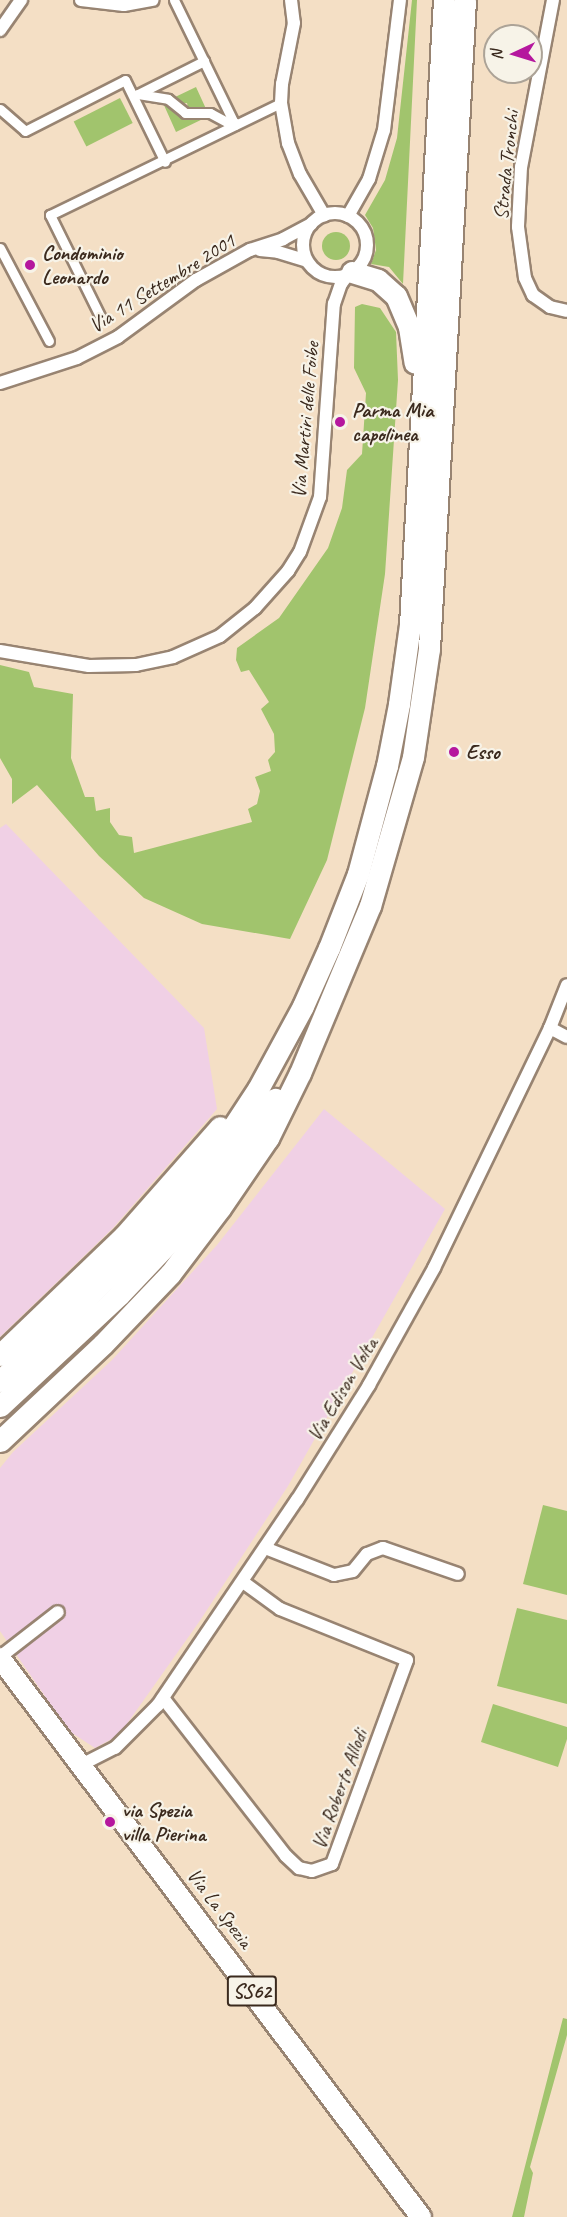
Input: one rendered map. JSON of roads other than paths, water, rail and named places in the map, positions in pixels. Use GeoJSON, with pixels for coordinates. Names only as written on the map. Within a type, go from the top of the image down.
{"type":"FeatureCollection","features":[{"type":"Feature","properties":{"kind":"highway"},"geometry":{"type":"LineString","coordinates":[[0,1380],[110,1277],[165,1219],[214,1156],[266,1076],[300,1013],[355,881],[376,813],[394,735],[404,672],[415,529],[444,0]]}},
{"type":"Feature","properties":{"kind":"highway"},"geometry":{"type":"LineString","coordinates":[[0,1441],[103,1344],[178,1264],[268,1138],[370,906],[383,866],[413,757],[429,649],[465,0]]}},
{"type":"Feature","properties":{"kind":"highway"},"geometry":{"type":"LineString","coordinates":[[351,273],[378,280],[388,287],[404,309],[410,327],[415,360],[415,529]]}},
{"type":"Feature","properties":{"kind":"highway"},"geometry":{"type":"LineString","coordinates":[[0,1406],[119,1295],[196,1211],[287,1082],[316,1032]]}},
{"type":"Feature","properties":{"kind":"highway"},"geometry":{"type":"LineString","coordinates":[[0,1355],[124,1236],[220,1128],[246,1092],[266,1076]]}},
{"type":"Feature","properties":{"kind":"main road","name":"Via La Spezia"},"geometry":{"type":"LineString","coordinates":[[0,1657],[421,2217]]}},
{"type":"Feature","properties":{"kind":"street"},"geometry":{"type":"LineString","coordinates":[[0,30],[21,0]]}},
{"type":"Feature","properties":{"kind":"street"},"geometry":{"type":"LineString","coordinates":[[81,0],[124,5],[153,0]]}},
{"type":"Feature","properties":{"kind":"street"},"geometry":{"type":"LineString","coordinates":[[174,0],[235,124]]}},
{"type":"Feature","properties":{"kind":"street"},"geometry":{"type":"LineString","coordinates":[[291,0],[294,23],[282,84],[281,103],[288,143],[300,174],[324,215]]}},
{"type":"Feature","properties":{"kind":"street"},"geometry":{"type":"LineString","coordinates":[[348,216],[369,179],[384,130],[399,0]]}},
{"type":"Feature","properties":{"kind":"street","name":"Strada Tronchi"},"geometry":{"type":"LineString","coordinates":[[553,0],[521,167],[518,226],[525,278],[533,295],[550,307],[567,311]]}},
{"type":"Feature","properties":{"kind":"street"},"geometry":{"type":"LineString","coordinates":[[135,95],[204,61]]}},
{"type":"Feature","properties":{"kind":"street"},"geometry":{"type":"LineString","coordinates":[[2,111],[25,131],[125,80],[135,95],[165,162]]}},
{"type":"Feature","properties":{"kind":"street"},"geometry":{"type":"LineString","coordinates":[[135,95],[168,99],[185,113],[210,113],[235,124]]}},
{"type":"Feature","properties":{"kind":"street"},"geometry":{"type":"LineString","coordinates":[[100,316],[50,215],[165,162],[235,124],[281,103]]}},
{"type":"Feature","properties":{"kind":"street"},"geometry":{"type":"LineString","coordinates":[[308,261],[304,238],[310,224],[324,215],[340,213],[348,216],[363,229],[366,238],[364,258],[341,284],[334,304]]}},
{"type":"Feature","properties":{"kind":"street","name":"Via 11 Settembre 2001"},"geometry":{"type":"LineString","coordinates":[[0,383],[77,357],[118,337],[196,280],[250,250],[283,240],[310,224]]}},
{"type":"Feature","properties":{"kind":"street"},"geometry":{"type":"LineString","coordinates":[[0,248],[49,341]]}},
{"type":"Feature","properties":{"kind":"street"},"geometry":{"type":"LineString","coordinates":[[250,250],[278,252],[308,261],[322,274],[334,304]]}},
{"type":"Feature","properties":{"kind":"street"},"geometry":{"type":"LineString","coordinates":[[322,274],[335,277],[351,273]]}},
{"type":"Feature","properties":{"kind":"street","name":"Via Martiri delle Foibe"},"geometry":{"type":"LineString","coordinates":[[0,651],[89,666],[136,664],[173,657],[220,636],[255,608],[288,571],[300,552],[320,497],[334,304]]}},
{"type":"Feature","properties":{"kind":"street","name":"Via Edison Volta"},"geometry":{"type":"LineString","coordinates":[[81,1765],[115,1748],[163,1698],[266,1548],[369,1385],[434,1268],[550,1028],[567,985]]}},
{"type":"Feature","properties":{"kind":"street"},"geometry":{"type":"LineString","coordinates":[[550,1028],[567,1037]]}},
{"type":"Feature","properties":{"kind":"street"},"geometry":{"type":"LineString","coordinates":[[266,1548],[334,1575],[353,1571],[367,1554],[383,1548],[458,1574]]}},
{"type":"Feature","properties":{"kind":"street","name":"Via Roberto Allodi"},"geometry":{"type":"LineString","coordinates":[[163,1698],[286,1856],[299,1868],[312,1871],[333,1864],[406,1660],[280,1609],[243,1582]]}},
{"type":"Feature","properties":{"kind":"street","name":"Via La Spezia"},"geometry":{"type":"LineString","coordinates":[[0,1657],[58,1612]]}},
{"type":"Feature","properties":{"kind":"place","name":"Condominio Leonardo"},"geometry":{"type":"Point","coordinates":[30,265]}},
{"type":"Feature","properties":{"kind":"place","name":"Parma Mia capolinea"},"geometry":{"type":"Point","coordinates":[340,422]}},
{"type":"Feature","properties":{"kind":"place","name":"Esso"},"geometry":{"type":"Point","coordinates":[454,752]}},
{"type":"Feature","properties":{"kind":"place","name":"via Spezia villa Pierina"},"geometry":{"type":"Point","coordinates":[110,1822]}}]}
